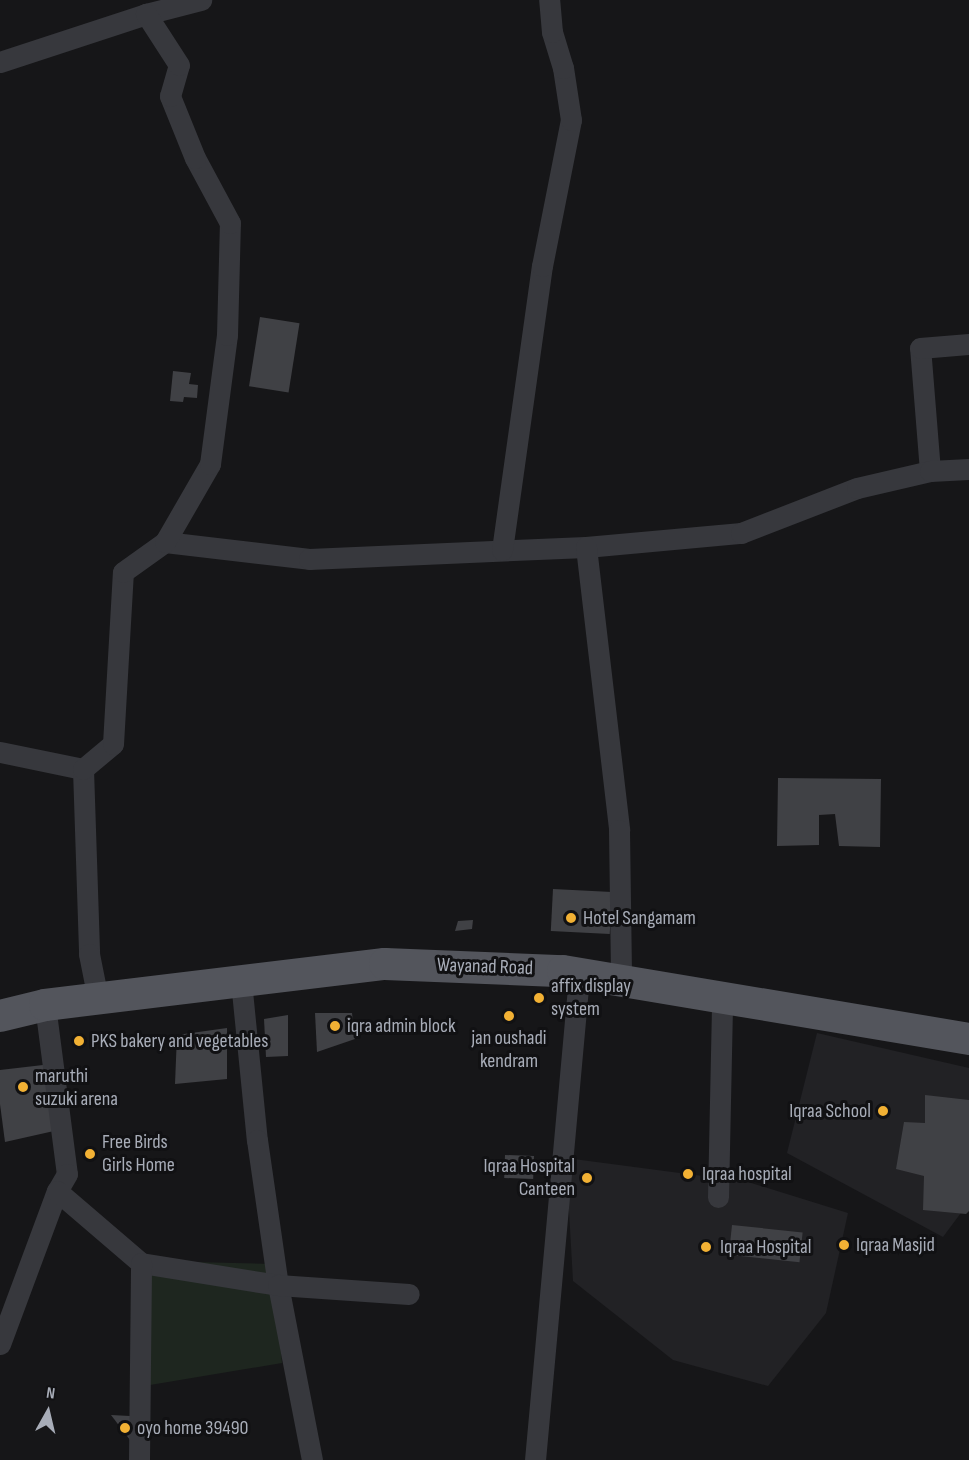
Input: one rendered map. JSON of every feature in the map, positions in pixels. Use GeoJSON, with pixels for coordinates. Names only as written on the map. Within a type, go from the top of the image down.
{"type":"FeatureCollection","features":[{"type":"Feature","properties":{"kind":"main road","name":"Wayanad Road"},"geometry":{"type":"LineString","coordinates":[[0,1016],[45,1005],[384,964],[579,973],[722,998],[860,1030],[969,1039]]}},
{"type":"Feature","properties":{"kind":"street"},"geometry":{"type":"LineString","coordinates":[[0,62],[146,15],[201,0]]}},
{"type":"Feature","properties":{"kind":"street"},"geometry":{"type":"LineString","coordinates":[[502,550],[542,266],[571,120],[562,68],[552,32],[549,0]]}},
{"type":"Feature","properties":{"kind":"street"},"geometry":{"type":"LineString","coordinates":[[83,769],[113,744],[123,572],[165,542],[210,464],[227,335],[230,223],[195,158],[170,96],[179,65],[146,15]]}},
{"type":"Feature","properties":{"kind":"street"},"geometry":{"type":"LineString","coordinates":[[930,471],[920,348],[969,344]]}},
{"type":"Feature","properties":{"kind":"street"},"geometry":{"type":"LineString","coordinates":[[165,542],[309,559],[586,547],[741,533],[858,488],[930,471],[969,469]]}},
{"type":"Feature","properties":{"kind":"street"},"geometry":{"type":"LineString","coordinates":[[586,547],[619,830],[621,980]]}},
{"type":"Feature","properties":{"kind":"street"},"geometry":{"type":"LineString","coordinates":[[0,752],[83,769]]}},
{"type":"Feature","properties":{"kind":"street"},"geometry":{"type":"LineString","coordinates":[[83,769],[89,954],[98,999]]}},
{"type":"Feature","properties":{"kind":"street"},"geometry":{"type":"LineString","coordinates":[[535,1460],[575,1043],[579,973]]}},
{"type":"Feature","properties":{"kind":"street"},"geometry":{"type":"LineString","coordinates":[[241,981],[256,1140],[278,1285],[312,1460]]}},
{"type":"Feature","properties":{"kind":"street"},"geometry":{"type":"LineString","coordinates":[[718,1197],[722,998]]}},
{"type":"Feature","properties":{"kind":"street"},"geometry":{"type":"LineString","coordinates":[[0,1344],[57,1191],[67,1174],[45,1005]]}},
{"type":"Feature","properties":{"kind":"street"},"geometry":{"type":"LineString","coordinates":[[57,1191],[141,1263],[278,1285],[409,1294]]}},
{"type":"Feature","properties":{"kind":"street"},"geometry":{"type":"LineString","coordinates":[[139,1460],[141,1263]]}},
{"type":"Feature","properties":{"kind":"shaded area","name":"Iqraa School"},"geometry":{"type":"Polygon","coordinates":[[[817,1033],[969,1068],[969,1202],[943,1237],[787,1153],[817,1033]]]}},
{"type":"Feature","properties":{"kind":"shaded area","name":"Iqraa Hospital"},"geometry":{"type":"Polygon","coordinates":[[[566,1158],[748,1182],[848,1213],[826,1313],[768,1386],[673,1360],[573,1281],[566,1158]]]}},
{"type":"Feature","properties":{"kind":"shaded area"},"geometry":{"type":"Polygon","coordinates":[[[150,1261],[273,1264],[282,1363],[150,1385],[150,1261]]]}},
{"type":"Feature","properties":{"kind":"building"},"geometry":{"type":"Polygon","coordinates":[[[260,317],[300,323],[289,392],[249,386],[260,317]]]}},
{"type":"Feature","properties":{"kind":"building"},"geometry":{"type":"Polygon","coordinates":[[[173,371],[191,373],[189,384],[198,385],[197,398],[184,397],[183,402],[170,401],[173,371]]]}},
{"type":"Feature","properties":{"kind":"building"},"geometry":{"type":"Polygon","coordinates":[[[778,778],[881,779],[880,847],[839,846],[835,814],[819,815],[819,845],[777,846],[778,778]]]}},
{"type":"Feature","properties":{"kind":"building"},"geometry":{"type":"Polygon","coordinates":[[[553,889],[612,892],[610,934],[551,931],[553,889]]]}},
{"type":"Feature","properties":{"kind":"building"},"geometry":{"type":"Polygon","coordinates":[[[473,920],[472,929],[455,931],[458,921],[473,920]]]}},
{"type":"Feature","properties":{"kind":"building","name":"iqra admin block"},"geometry":{"type":"Polygon","coordinates":[[[315,1013],[352,1013],[355,1039],[317,1052],[315,1013]]]}},
{"type":"Feature","properties":{"kind":"building"},"geometry":{"type":"Polygon","coordinates":[[[288,1015],[288,1056],[266,1057],[264,1019],[288,1015]]]}},
{"type":"Feature","properties":{"kind":"building"},"geometry":{"type":"Polygon","coordinates":[[[227,1028],[227,1079],[175,1084],[177,1035],[227,1028]]]}},
{"type":"Feature","properties":{"kind":"building","name":"maruthi suzuki arena"},"geometry":{"type":"Polygon","coordinates":[[[43,1065],[54,1131],[5,1142],[0,1104],[0,1070],[43,1065]]]}},
{"type":"Feature","properties":{"kind":"building"},"geometry":{"type":"Polygon","coordinates":[[[925,1095],[969,1100],[969,1211],[966,1214],[923,1210],[924,1176],[896,1169],[904,1122],[925,1123],[925,1095]]]}},
{"type":"Feature","properties":{"kind":"building"},"geometry":{"type":"Polygon","coordinates":[[[505,1155],[534,1156],[533,1179],[504,1178],[505,1155]]]}},
{"type":"Feature","properties":{"kind":"building"},"geometry":{"type":"Polygon","coordinates":[[[732,1225],[803,1232],[799,1262],[729,1255],[732,1225]]]}},
{"type":"Feature","properties":{"kind":"building","name":"oyo home 39490"},"geometry":{"type":"Polygon","coordinates":[[[111,1415],[130,1416],[130,1440],[111,1415]]]}},
{"type":"Feature","properties":{"kind":"place","name":"Hotel Sangamam"},"geometry":{"type":"Point","coordinates":[571,918]}},
{"type":"Feature","properties":{"kind":"place","name":"affix display system"},"geometry":{"type":"Point","coordinates":[539,998]}},
{"type":"Feature","properties":{"kind":"place","name":"jan oushadi kendram"},"geometry":{"type":"Point","coordinates":[509,1016]}},
{"type":"Feature","properties":{"kind":"place","name":"iqra admin block"},"geometry":{"type":"Point","coordinates":[335,1026]}},
{"type":"Feature","properties":{"kind":"place","name":"PKS bakery and vegetables"},"geometry":{"type":"Point","coordinates":[79,1041]}},
{"type":"Feature","properties":{"kind":"place","name":"maruthi suzuki arena"},"geometry":{"type":"Point","coordinates":[23,1087]}},
{"type":"Feature","properties":{"kind":"place","name":"Iqraa School"},"geometry":{"type":"Point","coordinates":[883,1111]}},
{"type":"Feature","properties":{"kind":"place","name":"Free Birds Girls Home"},"geometry":{"type":"Point","coordinates":[90,1154]}},
{"type":"Feature","properties":{"kind":"place","name":"Iqraa hospital"},"geometry":{"type":"Point","coordinates":[688,1174]}},
{"type":"Feature","properties":{"kind":"place","name":"Iqraa Hospital Canteen"},"geometry":{"type":"Point","coordinates":[587,1178]}},
{"type":"Feature","properties":{"kind":"place","name":"Iqraa Masjid"},"geometry":{"type":"Point","coordinates":[844,1245]}},
{"type":"Feature","properties":{"kind":"place","name":"Iqraa Hospital"},"geometry":{"type":"Point","coordinates":[706,1247]}},
{"type":"Feature","properties":{"kind":"place","name":"oyo home 39490"},"geometry":{"type":"Point","coordinates":[125,1428]}}]}
